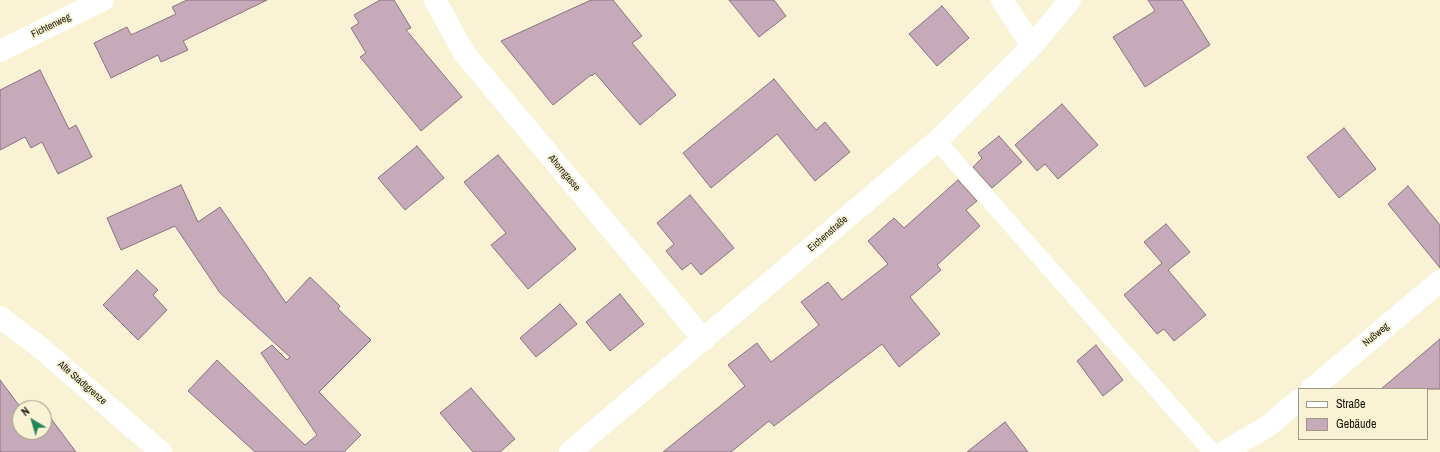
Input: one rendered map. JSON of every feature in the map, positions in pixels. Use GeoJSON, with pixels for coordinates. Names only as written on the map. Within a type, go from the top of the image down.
{"type":"FeatureCollection","features":[{"type":"Feature","properties":{"kind":"street","name":"Fichtenweg"},"geometry":{"type":"LineString","coordinates":[[0,51],[103,0]]}},
{"type":"Feature","properties":{"kind":"street","name":"Ahorngasse"},"geometry":{"type":"LineString","coordinates":[[435,0],[464,53],[704,340]]}},
{"type":"Feature","properties":{"kind":"street"},"geometry":{"type":"LineString","coordinates":[[1002,0],[1032,46]]}},
{"type":"Feature","properties":{"kind":"street","name":"Eichenstraße"},"geometry":{"type":"LineString","coordinates":[[570,452],[937,141],[1032,46],[1070,0]]}},
{"type":"Feature","properties":{"kind":"street","name":"Nußweg"},"geometry":{"type":"LineString","coordinates":[[1313,388],[1440,281]]}},
{"type":"Feature","properties":{"kind":"street","name":"Alte Stadtgrenze"},"geometry":{"type":"LineString","coordinates":[[0,317],[42,349],[161,452]]}},
{"type":"Feature","properties":{"kind":"street"},"geometry":{"type":"LineString","coordinates":[[1224,452],[1268,426],[1298,401]]}},
{"type":"Feature","properties":{"kind":"lane"},"geometry":{"type":"LineString","coordinates":[[937,141],[1212,452]]}},
{"type":"Feature","properties":{"kind":"building"},"geometry":{"type":"Polygon","coordinates":[[[187,0],[267,0],[183,41],[188,50],[161,62],[158,55],[111,78],[94,43],[127,27],[131,35],[176,14],[172,7],[187,0]]]}},
{"type":"Feature","properties":{"kind":"building"},"geometry":{"type":"Polygon","coordinates":[[[380,0],[394,0],[411,28],[406,30],[462,97],[421,131],[360,57],[366,53],[351,28],[359,23],[354,15],[380,0]]]}},
{"type":"Feature","properties":{"kind":"building"},"geometry":{"type":"Polygon","coordinates":[[[591,0],[613,0],[642,36],[632,43],[676,95],[640,125],[595,73],[553,105],[501,41],[591,0]]]}},
{"type":"Feature","properties":{"kind":"building"},"geometry":{"type":"Polygon","coordinates":[[[729,0],[774,0],[786,16],[759,37],[729,0]]]}},
{"type":"Feature","properties":{"kind":"building"},"geometry":{"type":"Polygon","coordinates":[[[1148,0],[1182,0],[1210,45],[1145,87],[1113,37],[1155,11],[1148,0]]]}},
{"type":"Feature","properties":{"kind":"building"},"geometry":{"type":"Polygon","coordinates":[[[942,6],[969,38],[937,66],[909,34],[942,6]]]}},
{"type":"Feature","properties":{"kind":"building"},"geometry":{"type":"Polygon","coordinates":[[[40,70],[69,129],[76,125],[92,157],[58,174],[42,142],[31,148],[25,137],[0,150],[0,90],[40,70]]]}},
{"type":"Feature","properties":{"kind":"building"},"geometry":{"type":"Polygon","coordinates":[[[774,79],[816,130],[825,122],[850,152],[815,181],[777,134],[711,188],[683,153],[774,79]]]}},
{"type":"Feature","properties":{"kind":"building"},"geometry":{"type":"Polygon","coordinates":[[[1062,104],[1098,145],[1058,179],[1045,164],[1037,171],[1015,145],[1062,104]]]}},
{"type":"Feature","properties":{"kind":"building"},"geometry":{"type":"Polygon","coordinates":[[[1344,128],[1376,169],[1339,198],[1307,157],[1344,128]]]}},
{"type":"Feature","properties":{"kind":"building"},"geometry":{"type":"Polygon","coordinates":[[[999,136],[1022,162],[992,188],[973,167],[982,158],[978,153],[999,136]]]}},
{"type":"Feature","properties":{"kind":"building"},"geometry":{"type":"Polygon","coordinates":[[[417,146],[444,178],[405,210],[378,178],[417,146]]]}},
{"type":"Feature","properties":{"kind":"building"},"geometry":{"type":"Polygon","coordinates":[[[498,155],[576,249],[528,289],[491,245],[506,233],[464,182],[498,155]]]}},
{"type":"Feature","properties":{"kind":"building"},"geometry":{"type":"Polygon","coordinates":[[[958,180],[977,201],[966,210],[980,226],[937,265],[941,270],[910,297],[940,334],[899,367],[882,344],[774,426],[769,421],[731,452],[663,452],[745,386],[728,365],[757,343],[771,362],[819,325],[801,302],[828,282],[842,300],[888,264],[868,241],[894,218],[904,228],[958,180]]]}},
{"type":"Feature","properties":{"kind":"building"},"geometry":{"type":"Polygon","coordinates":[[[181,185],[198,222],[220,207],[286,303],[310,277],[340,306],[338,309],[371,340],[319,392],[361,435],[344,452],[255,452],[188,391],[217,360],[305,445],[317,435],[261,353],[272,345],[287,360],[290,357],[220,293],[175,226],[121,250],[107,218],[181,185]]]}},
{"type":"Feature","properties":{"kind":"building"},"geometry":{"type":"Polygon","coordinates":[[[1408,186],[1440,225],[1440,268],[1388,204],[1408,186]]]}},
{"type":"Feature","properties":{"kind":"building"},"geometry":{"type":"Polygon","coordinates":[[[690,195],[734,248],[701,275],[691,263],[682,270],[666,251],[674,244],[657,223],[690,195]]]}},
{"type":"Feature","properties":{"kind":"building"},"geometry":{"type":"Polygon","coordinates":[[[1166,224],[1190,252],[1168,270],[1206,315],[1174,341],[1164,329],[1157,334],[1124,295],[1162,263],[1144,242],[1166,224]]]}},
{"type":"Feature","properties":{"kind":"building"},"geometry":{"type":"Polygon","coordinates":[[[137,270],[158,290],[153,295],[167,310],[138,340],[103,305],[137,270]]]}},
{"type":"Feature","properties":{"kind":"building"},"geometry":{"type":"Polygon","coordinates":[[[620,294],[644,324],[610,351],[586,322],[620,294]]]}},
{"type":"Feature","properties":{"kind":"building"},"geometry":{"type":"Polygon","coordinates":[[[560,304],[577,324],[536,357],[520,338],[560,304]]]}},
{"type":"Feature","properties":{"kind":"building"},"geometry":{"type":"Polygon","coordinates":[[[1440,339],[1440,389],[1382,388],[1440,339]]]}},
{"type":"Feature","properties":{"kind":"building"},"geometry":{"type":"Polygon","coordinates":[[[1096,345],[1123,380],[1103,396],[1077,361],[1096,345]]]}},
{"type":"Feature","properties":{"kind":"building"},"geometry":{"type":"Polygon","coordinates":[[[0,380],[15,400],[12,400],[12,440],[52,440],[52,420],[76,452],[0,452],[0,380]]]}},
{"type":"Feature","properties":{"kind":"building"},"geometry":{"type":"Polygon","coordinates":[[[471,388],[515,439],[500,452],[473,452],[440,413],[471,388]]]}},
{"type":"Feature","properties":{"kind":"building"},"geometry":{"type":"Polygon","coordinates":[[[1005,422],[1028,452],[967,452],[1005,422]]]}}]}
